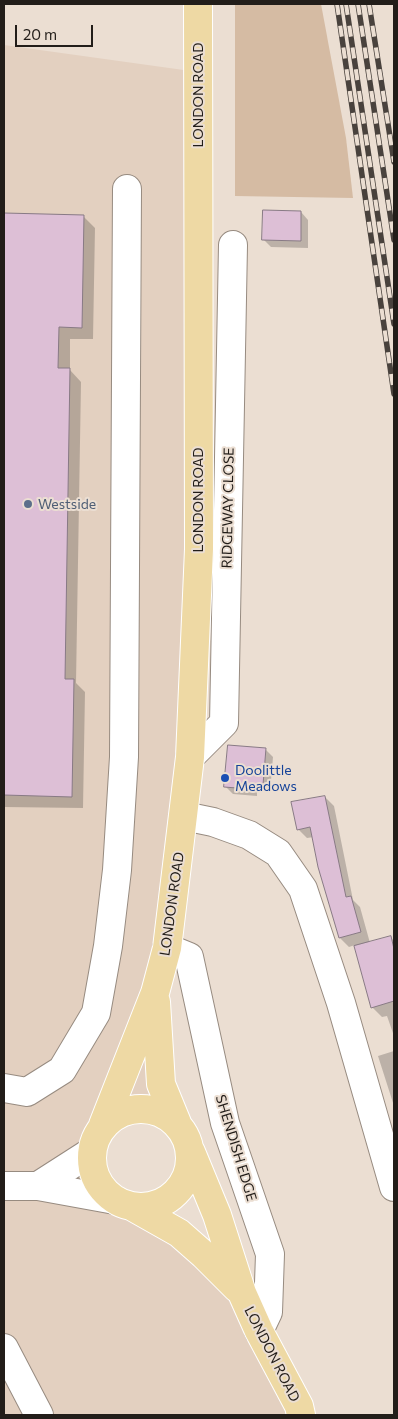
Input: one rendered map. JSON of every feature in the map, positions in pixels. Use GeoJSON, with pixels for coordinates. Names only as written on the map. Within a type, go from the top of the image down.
{"type":"FeatureCollection","features":[{"type":"Feature","properties":{"kind":"main road","name":"LONDON ROAD"},"geometry":{"type":"LineString","coordinates":[[103,1125],[155,994],[167,948],[190,757],[199,548],[198,4]]}},
{"type":"Feature","properties":{"kind":"main road","name":"LONDON ROAD"},"geometry":{"type":"LineString","coordinates":[[155,994],[161,1084],[177,1123]]}},
{"type":"Feature","properties":{"kind":"main road"},"geometry":{"type":"LineString","coordinates":[[143,1108],[163,1113],[177,1123],[187,1138],[190,1150],[187,1177],[172,1197],[158,1205],[124,1204],[100,1187],[93,1171],[91,1152],[96,1135],[103,1125],[117,1114],[126,1110],[143,1108]]}},
{"type":"Feature","properties":{"kind":"main road","name":"LONDON ROAD"},"geometry":{"type":"LineString","coordinates":[[190,1150],[217,1215],[242,1293],[259,1331],[299,1406],[301,1415]]}},
{"type":"Feature","properties":{"kind":"main road","name":"LONDON ROAD"},"geometry":{"type":"LineString","coordinates":[[124,1204],[179,1233],[204,1254],[242,1293]]}},
{"type":"Feature","properties":{"kind":"street"},"geometry":{"type":"LineString","coordinates":[[4,1088],[27,1092],[62,1070],[96,1013],[108,946],[117,870],[124,757],[127,189]]}},
{"type":"Feature","properties":{"kind":"street","name":"RIDGEWAY CLOSE"},"geometry":{"type":"LineString","coordinates":[[190,757],[224,723],[233,245]]}},
{"type":"Feature","properties":{"kind":"street"},"geometry":{"type":"LineString","coordinates":[[184,816],[213,822],[249,835],[278,853],[303,889],[341,1003],[394,1187]]}},
{"type":"Feature","properties":{"kind":"street","name":"SHENDISH EDGE"},"geometry":{"type":"LineString","coordinates":[[167,948],[189,957],[225,1123],[270,1254],[268,1312],[259,1331]]}},
{"type":"Feature","properties":{"kind":"street"},"geometry":{"type":"LineString","coordinates":[[38,1186],[91,1152]]}},
{"type":"Feature","properties":{"kind":"street"},"geometry":{"type":"LineString","coordinates":[[4,1186],[38,1186],[124,1204]]}},
{"type":"Feature","properties":{"kind":"street"},"geometry":{"type":"LineString","coordinates":[[4,1348],[39,1415]]}},
{"type":"Feature","properties":{"kind":"shaded area"},"geometry":{"type":"Polygon","coordinates":[[[235,4],[321,4],[346,138],[353,198],[235,196],[235,4]]]}},
{"type":"Feature","properties":{"kind":"shaded area"},"geometry":{"type":"Polygon","coordinates":[[[4,45],[198,72],[199,549],[167,948],[163,1113],[103,1125],[91,1152],[101,1187],[204,1255],[301,1415],[4,1415],[4,45]]]}},
{"type":"Feature","properties":{"kind":"building"},"geometry":{"type":"Polygon","coordinates":[[[263,210],[301,211],[301,241],[262,240],[263,210]]]}},
{"type":"Feature","properties":{"kind":"building","name":"Westside"},"geometry":{"type":"Polygon","coordinates":[[[4,213],[84,215],[82,328],[59,327],[58,368],[70,368],[65,679],[74,679],[72,797],[4,795],[4,213]]]}},
{"type":"Feature","properties":{"kind":"building"},"geometry":{"type":"Polygon","coordinates":[[[228,745],[266,748],[263,785],[250,784],[250,789],[224,787],[228,745]]]}},
{"type":"Feature","properties":{"kind":"building"},"geometry":{"type":"Polygon","coordinates":[[[325,796],[346,897],[351,896],[361,932],[339,938],[318,867],[310,827],[297,830],[291,802],[325,796]]]}},
{"type":"Feature","properties":{"kind":"building"},"geometry":{"type":"Polygon","coordinates":[[[391,936],[394,949],[394,1001],[371,1008],[354,946],[391,936]]]}},
{"type":"Feature","properties":{"kind":"railway"},"geometry":{"type":"LineString","coordinates":[[337,4],[394,394]]}},
{"type":"Feature","properties":{"kind":"railway"},"geometry":{"type":"LineString","coordinates":[[346,4],[394,324]]}},
{"type":"Feature","properties":{"kind":"railway"},"geometry":{"type":"LineString","coordinates":[[358,4],[394,240]]}},
{"type":"Feature","properties":{"kind":"railway"},"geometry":{"type":"LineString","coordinates":[[369,4],[394,162]]}},
{"type":"Feature","properties":{"kind":"place","name":"Westside"},"geometry":{"type":"Point","coordinates":[28,504]}},
{"type":"Feature","properties":{"kind":"place","name":"Doolittle Meadows"},"geometry":{"type":"Point","coordinates":[225,778]}}]}
